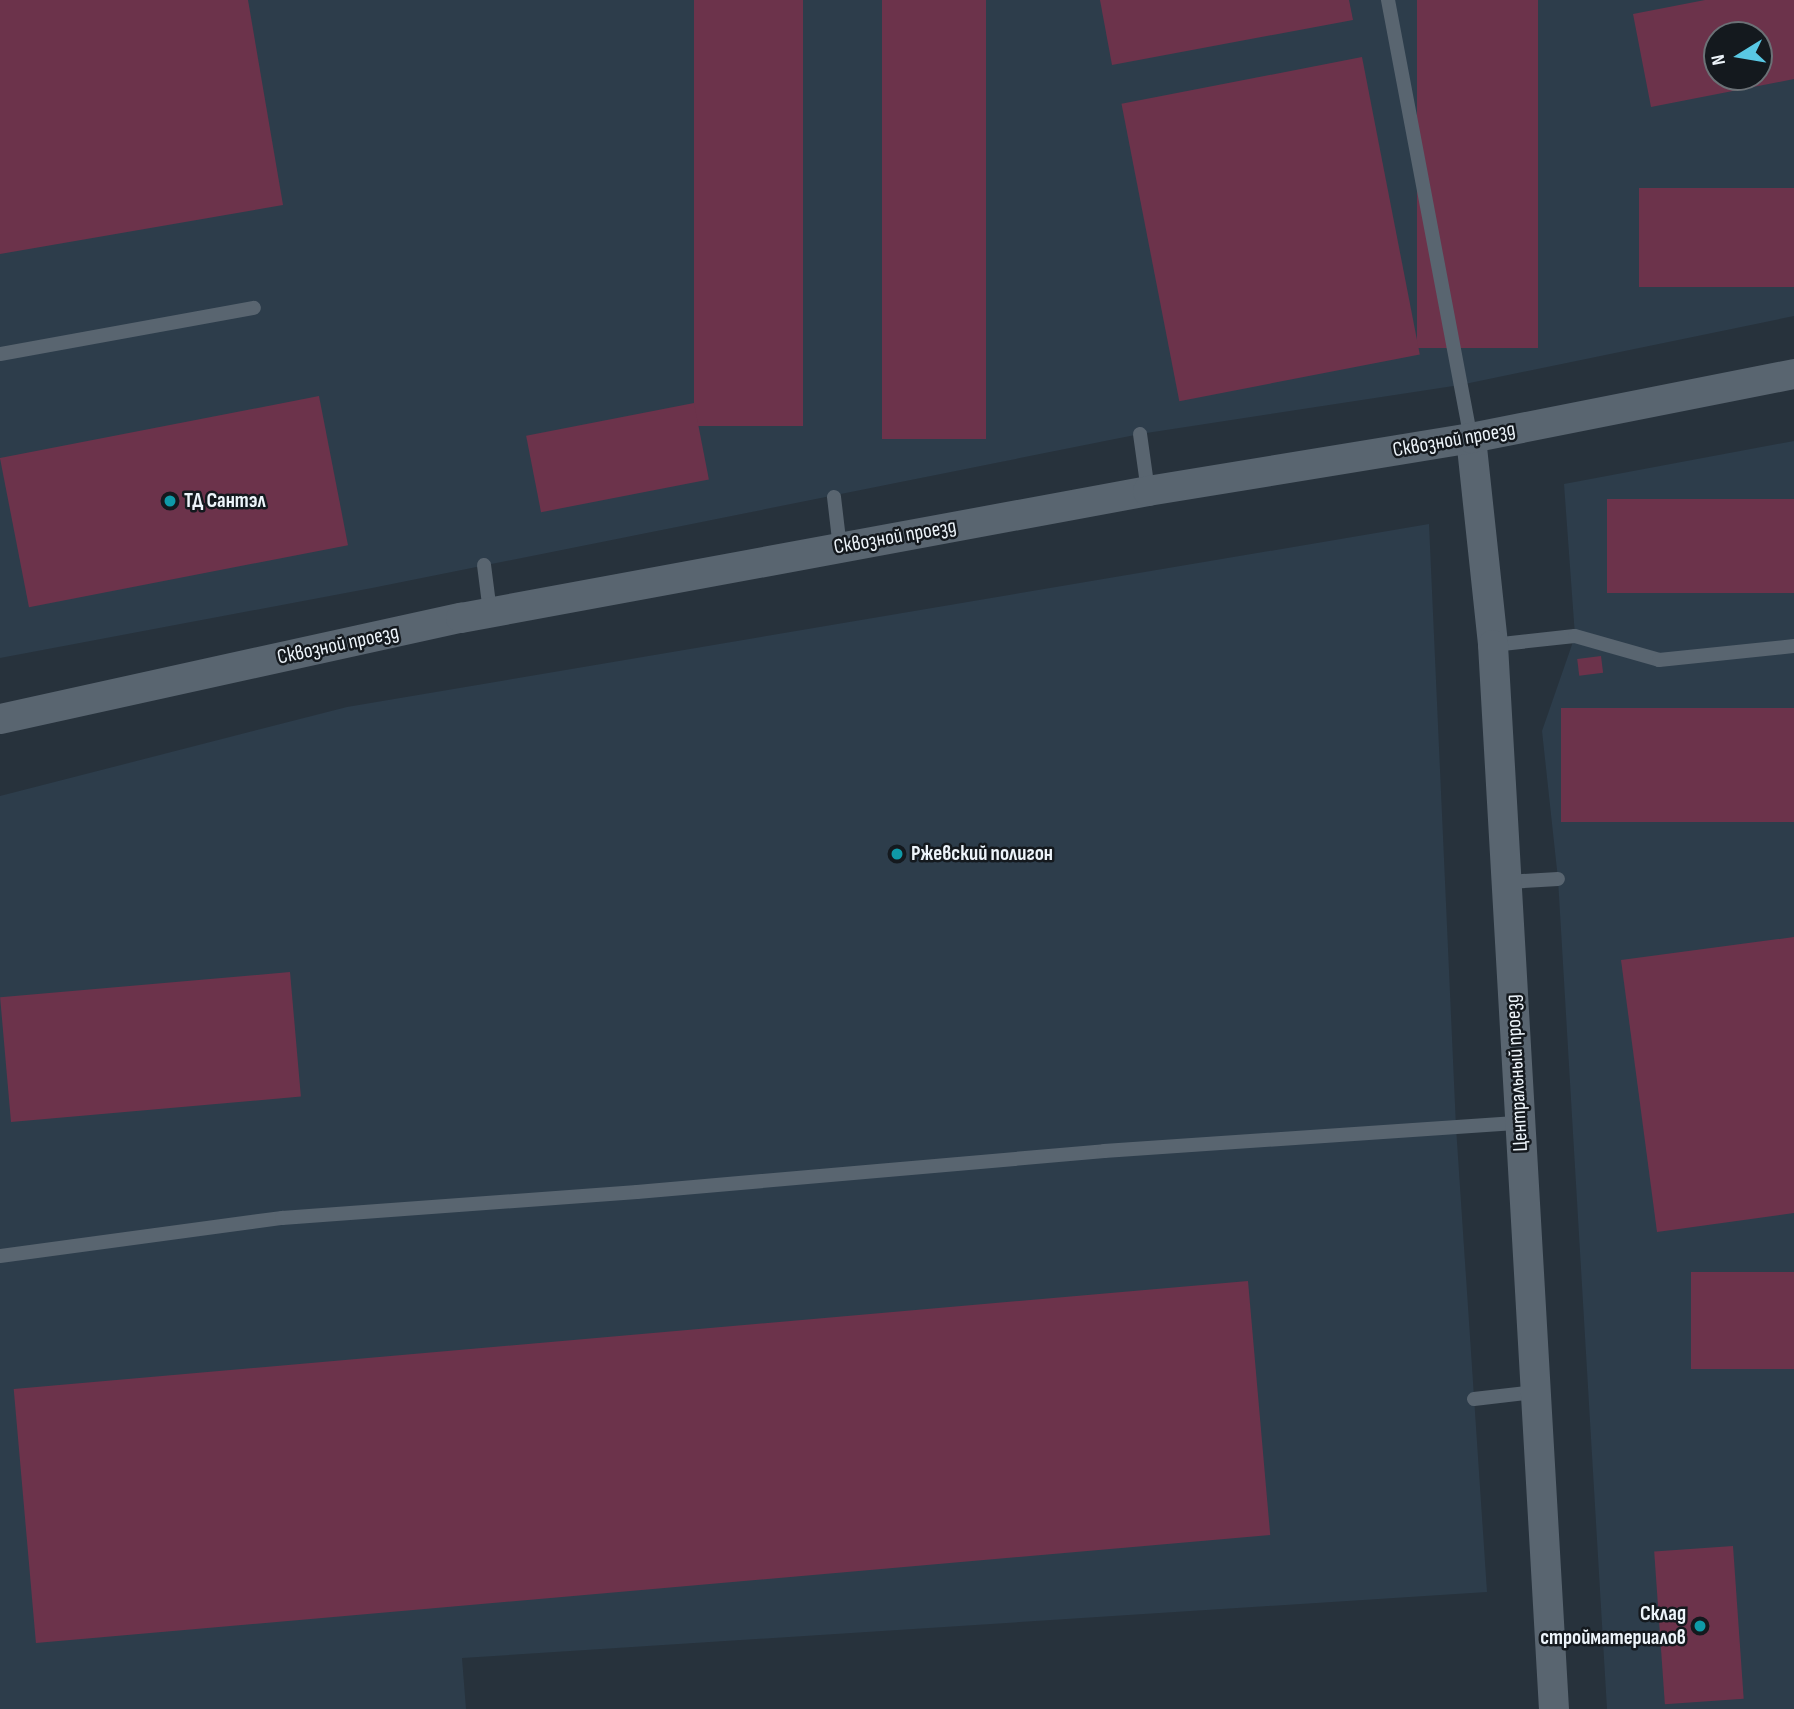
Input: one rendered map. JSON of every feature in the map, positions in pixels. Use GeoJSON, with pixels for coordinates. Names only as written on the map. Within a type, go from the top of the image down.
{"type":"FeatureCollection","features":[{"type":"Feature","properties":{"kind":"street","name":"Сквозной проезд"},"geometry":{"type":"LineString","coordinates":[[0,719],[490,612],[1148,491],[1471,438],[1794,374]]}},
{"type":"Feature","properties":{"kind":"street","name":"Центральный проезд"},"geometry":{"type":"LineString","coordinates":[[1471,438],[1493,645],[1554,1709]]}},
{"type":"Feature","properties":{"kind":"lane"},"geometry":{"type":"LineString","coordinates":[[1388,0],[1471,438]]}},
{"type":"Feature","properties":{"kind":"lane"},"geometry":{"type":"LineString","coordinates":[[0,354],[254,308]]}},
{"type":"Feature","properties":{"kind":"lane"},"geometry":{"type":"LineString","coordinates":[[1140,434],[1148,491]]}},
{"type":"Feature","properties":{"kind":"lane"},"geometry":{"type":"LineString","coordinates":[[834,497],[840,548]]}},
{"type":"Feature","properties":{"kind":"lane"},"geometry":{"type":"LineString","coordinates":[[484,565],[490,612]]}},
{"type":"Feature","properties":{"kind":"lane"},"geometry":{"type":"LineString","coordinates":[[1493,645],[1575,636],[1659,660],[1794,646]]}},
{"type":"Feature","properties":{"kind":"lane"},"geometry":{"type":"LineString","coordinates":[[1507,882],[1558,879]]}},
{"type":"Feature","properties":{"kind":"lane"},"geometry":{"type":"LineString","coordinates":[[0,1256],[282,1218],[637,1192],[1104,1150],[1519,1123]]}},
{"type":"Feature","properties":{"kind":"lane"},"geometry":{"type":"LineString","coordinates":[[1474,1399],[1535,1392]]}},
{"type":"Feature","properties":{"kind":"shaded area"},"geometry":{"type":"Polygon","coordinates":[[[0,0],[1794,0],[1794,316],[1460,385],[1140,434],[372,588],[0,658],[0,0]]]}},
{"type":"Feature","properties":{"kind":"shaded area"},"geometry":{"type":"Polygon","coordinates":[[[1794,441],[1794,1709],[1607,1709],[1558,879],[1542,731],[1575,636],[1564,484],[1794,441]]]}},
{"type":"Feature","properties":{"kind":"shaded area"},"geometry":{"type":"Polygon","coordinates":[[[1429,524],[1456,1127],[1487,1592],[462,1658],[466,1709],[0,1709],[0,796],[347,707],[1429,524]]]}},
{"type":"Feature","properties":{"kind":"building"},"geometry":{"type":"Polygon","coordinates":[[[0,0],[248,0],[283,205],[0,254],[0,0]]]}},
{"type":"Feature","properties":{"kind":"building"},"geometry":{"type":"Polygon","coordinates":[[[694,0],[803,0],[803,426],[694,426],[694,0]]]}},
{"type":"Feature","properties":{"kind":"building"},"geometry":{"type":"Polygon","coordinates":[[[882,0],[986,0],[986,439],[882,439],[882,0]]]}},
{"type":"Feature","properties":{"kind":"building"},"geometry":{"type":"Polygon","coordinates":[[[1100,0],[1349,0],[1353,20],[1112,65],[1100,0]]]}},
{"type":"Feature","properties":{"kind":"building"},"geometry":{"type":"Polygon","coordinates":[[[1417,0],[1538,0],[1538,348],[1417,348],[1417,0]]]}},
{"type":"Feature","properties":{"kind":"building"},"geometry":{"type":"Polygon","coordinates":[[[1705,0],[1794,0],[1794,79],[1773,83],[1773,21],[1703,21],[1703,91],[1733,91],[1651,107],[1633,14],[1705,0]]]}},
{"type":"Feature","properties":{"kind":"building"},"geometry":{"type":"Polygon","coordinates":[[[1362,57],[1420,354],[1179,401],[1122,104],[1362,57]]]}},
{"type":"Feature","properties":{"kind":"building"},"geometry":{"type":"Polygon","coordinates":[[[1639,188],[1794,188],[1794,287],[1639,287],[1639,188]]]}},
{"type":"Feature","properties":{"kind":"building","name":"ТД Сантэл"},"geometry":{"type":"Polygon","coordinates":[[[319,396],[348,545],[29,607],[0,458],[319,396]]]}},
{"type":"Feature","properties":{"kind":"building"},"geometry":{"type":"Polygon","coordinates":[[[694,403],[709,480],[541,512],[526,436],[694,403]]]}},
{"type":"Feature","properties":{"kind":"building"},"geometry":{"type":"Polygon","coordinates":[[[1607,499],[1794,499],[1794,593],[1607,593],[1607,499]]]}},
{"type":"Feature","properties":{"kind":"building"},"geometry":{"type":"Polygon","coordinates":[[[1601,656],[1603,673],[1579,676],[1577,659],[1601,656]]]}},
{"type":"Feature","properties":{"kind":"building"},"geometry":{"type":"Polygon","coordinates":[[[1561,708],[1794,708],[1794,822],[1561,822],[1561,708]]]}},
{"type":"Feature","properties":{"kind":"building"},"geometry":{"type":"Polygon","coordinates":[[[1794,937],[1794,1213],[1657,1232],[1621,960],[1794,937]]]}},
{"type":"Feature","properties":{"kind":"building"},"geometry":{"type":"Polygon","coordinates":[[[290,972],[301,1097],[11,1122],[0,997],[290,972]]]}},
{"type":"Feature","properties":{"kind":"building"},"geometry":{"type":"Polygon","coordinates":[[[1691,1272],[1794,1272],[1794,1369],[1691,1369],[1691,1272]]]}},
{"type":"Feature","properties":{"kind":"building"},"geometry":{"type":"Polygon","coordinates":[[[1248,1281],[1270,1535],[36,1643],[14,1389],[1248,1281]]]}},
{"type":"Feature","properties":{"kind":"building","name":"Склад стройматериалов"},"geometry":{"type":"Polygon","coordinates":[[[1733,1546],[1744,1699],[1665,1704],[1654,1552],[1733,1546]]]}},
{"type":"Feature","properties":{"kind":"place","name":"ТД Сантэл"},"geometry":{"type":"Point","coordinates":[170,501]}},
{"type":"Feature","properties":{"kind":"place","name":"Ржевский полигон"},"geometry":{"type":"Point","coordinates":[897,854]}},
{"type":"Feature","properties":{"kind":"place","name":"Склад стройматериалов"},"geometry":{"type":"Point","coordinates":[1700,1626]}}]}
